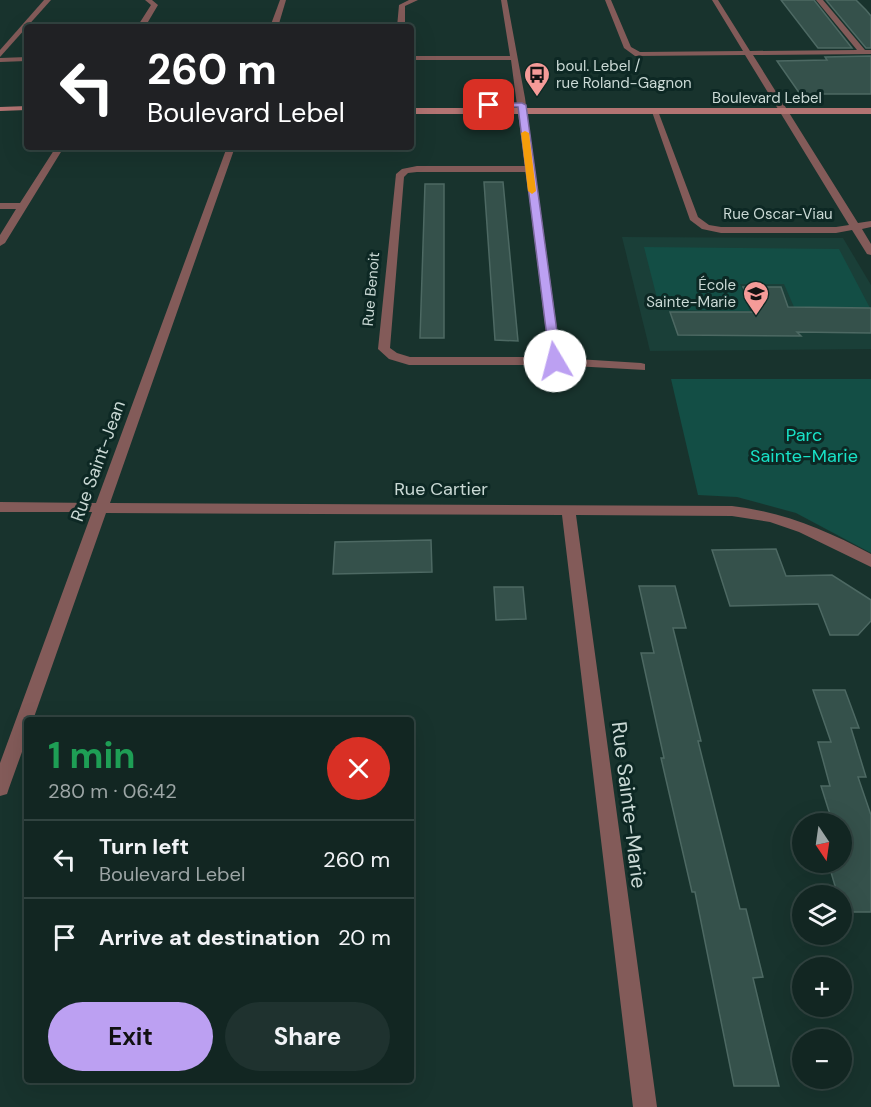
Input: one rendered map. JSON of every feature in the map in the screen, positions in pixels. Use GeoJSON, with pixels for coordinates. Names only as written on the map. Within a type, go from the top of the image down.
{"type":"FeatureCollection","features":[{"type":"Feature","properties":{"kind":"street"},"geometry":{"type":"LineString","coordinates":[[28,24],[48,0]]}},
{"type":"Feature","properties":{"kind":"street"},"geometry":{"type":"LineString","coordinates":[[143,24],[155,5],[154,2],[148,0]]}},
{"type":"Feature","properties":{"kind":"street"},"geometry":{"type":"LineString","coordinates":[[275,24],[283,0]]}},
{"type":"Feature","properties":{"kind":"street"},"geometry":{"type":"LineString","coordinates":[[401,24],[402,5],[415,0]]}},
{"type":"Feature","properties":{"kind":"street"},"geometry":{"type":"LineString","coordinates":[[504,0],[515,58],[555,361]]}},
{"type":"Feature","properties":{"kind":"street"},"geometry":{"type":"LineString","coordinates":[[608,0],[627,48],[633,52],[651,55],[867,52]]}},
{"type":"Feature","properties":{"kind":"street"},"geometry":{"type":"LineString","coordinates":[[715,0],[871,252]]}},
{"type":"Feature","properties":{"kind":"street"},"geometry":{"type":"LineString","coordinates":[[819,0],[867,52]]}},
{"type":"Feature","properties":{"kind":"street"},"geometry":{"type":"LineString","coordinates":[[0,57],[24,28]]}},
{"type":"Feature","properties":{"kind":"street"},"geometry":{"type":"LineString","coordinates":[[0,57],[24,60]]}},
{"type":"Feature","properties":{"kind":"street"},"geometry":{"type":"LineString","coordinates":[[414,58],[515,58]]}},
{"type":"Feature","properties":{"kind":"street","name":"Boulevard Lebel"},"geometry":{"type":"LineString","coordinates":[[414,105],[654,111],[871,104]]}},
{"type":"Feature","properties":{"kind":"street"},"geometry":{"type":"LineString","coordinates":[[0,109],[24,108]]}},
{"type":"Feature","properties":{"kind":"street","name":"Boulevard Lebel"},"geometry":{"type":"LineString","coordinates":[[414,111],[522,108],[782,108],[871,111]]}},
{"type":"Feature","properties":{"kind":"street","name":"Rue Oscar-Viau"},"geometry":{"type":"LineString","coordinates":[[654,111],[694,218],[702,225],[727,230],[836,230],[871,224]]}},
{"type":"Feature","properties":{"kind":"street"},"geometry":{"type":"LineString","coordinates":[[0,115],[24,115]]}},
{"type":"Feature","properties":{"kind":"street"},"geometry":{"type":"LineString","coordinates":[[0,243],[58,150]]}},
{"type":"Feature","properties":{"kind":"street","name":"Rue Saint-Jean"},"geometry":{"type":"LineString","coordinates":[[26,717],[230,150]]}},
{"type":"Feature","properties":{"kind":"street","name":"Rue Benoit"},"geometry":{"type":"LineString","coordinates":[[529,169],[422,169],[405,171],[399,176],[383,345],[389,354],[409,361],[555,361],[641,367]]}},
{"type":"Feature","properties":{"kind":"street"},"geometry":{"type":"LineString","coordinates":[[0,206],[23,206]]}},
{"type":"Feature","properties":{"kind":"street","name":"Rue Cartier"},"geometry":{"type":"LineString","coordinates":[[0,507],[705,510],[757,513],[803,526],[871,561]]}},
{"type":"Feature","properties":{"kind":"street","name":"Rue Sainte-Marie"},"geometry":{"type":"LineString","coordinates":[[568,509],[645,1107]]}},
{"type":"Feature","properties":{"kind":"street","name":"Rue Saint-Jean"},"geometry":{"type":"LineString","coordinates":[[0,788],[24,721]]}},
{"type":"Feature","properties":{"kind":"shaded area","name":"École Sainte-Marie"},"geometry":{"type":"Polygon","coordinates":[[[622,237],[843,238],[871,285],[871,349],[650,351],[622,237]]]}},
{"type":"Feature","properties":{"kind":"green space"},"geometry":{"type":"Polygon","coordinates":[[[644,247],[839,249],[870,308],[794,307],[784,284],[740,284],[750,311],[660,310],[644,247]]]}},
{"type":"Feature","properties":{"kind":"green space","name":"Parc Sainte-Marie"},"geometry":{"type":"Polygon","coordinates":[[[671,379],[871,379],[871,553],[796,513],[737,497],[698,495],[671,379]]]}},
{"type":"Feature","properties":{"kind":"building"},"geometry":{"type":"Polygon","coordinates":[[[781,0],[814,0],[852,48],[818,48],[781,0]]]}},
{"type":"Feature","properties":{"kind":"building"},"geometry":{"type":"Polygon","coordinates":[[[826,0],[856,0],[866,10],[871,16],[871,48],[866,48],[826,0]]]}},
{"type":"Feature","properties":{"kind":"building"},"geometry":{"type":"Polygon","coordinates":[[[871,56],[871,94],[800,94],[777,61],[827,60],[825,57],[871,56]]]}},
{"type":"Feature","properties":{"kind":"building"},"geometry":{"type":"Polygon","coordinates":[[[484,182],[503,182],[518,341],[495,340],[484,182]]]}},
{"type":"Feature","properties":{"kind":"building"},"geometry":{"type":"Polygon","coordinates":[[[425,184],[444,184],[444,338],[420,338],[425,184]]]}},
{"type":"Feature","properties":{"kind":"building"},"geometry":{"type":"Polygon","coordinates":[[[743,287],[781,287],[788,307],[871,308],[871,333],[797,332],[801,336],[678,335],[670,312],[755,312],[743,287]]]}},
{"type":"Feature","properties":{"kind":"building"},"geometry":{"type":"Polygon","coordinates":[[[431,540],[432,572],[333,574],[335,542],[431,540]]]}},
{"type":"Feature","properties":{"kind":"building"},"geometry":{"type":"Polygon","coordinates":[[[776,549],[786,576],[832,575],[871,600],[871,621],[858,635],[830,635],[818,604],[730,606],[712,550],[776,549]]]}},
{"type":"Feature","properties":{"kind":"building"},"geometry":{"type":"Polygon","coordinates":[[[639,586],[675,586],[686,628],[673,628],[701,741],[698,741],[740,909],[746,909],[763,977],[753,978],[779,1086],[734,1086],[695,892],[692,892],[661,758],[664,758],[641,653],[654,653],[639,586]]]}},
{"type":"Feature","properties":{"kind":"building"},"geometry":{"type":"Polygon","coordinates":[[[494,587],[523,587],[526,619],[496,620],[494,587]]]}},
{"type":"Feature","properties":{"kind":"building"},"geometry":{"type":"Polygon","coordinates":[[[813,690],[845,690],[859,728],[851,728],[866,777],[858,777],[871,815],[871,912],[852,912],[852,885],[835,885],[831,873],[852,873],[852,813],[830,813],[821,786],[830,786],[818,742],[831,742],[813,690]]]}},
{"type":"Feature","properties":{"kind":"slow traffic"},"geometry":{"type":"LineString","coordinates":[[525,133],[532,191]]}},
{"type":"Feature","properties":{"kind":"place","name":"boul. Lebel / rue Roland-Gagnon"},"geometry":{"type":"Point","coordinates":[537,98]}},
{"type":"Feature","properties":{"kind":"place","name":"École Sainte-Marie"},"geometry":{"type":"Point","coordinates":[756,317]}},
{"type":"Feature","properties":{"kind":"route"},"geometry":{"type":"LineString","coordinates":[[489,105],[522,105],[555,361]]}}]}
